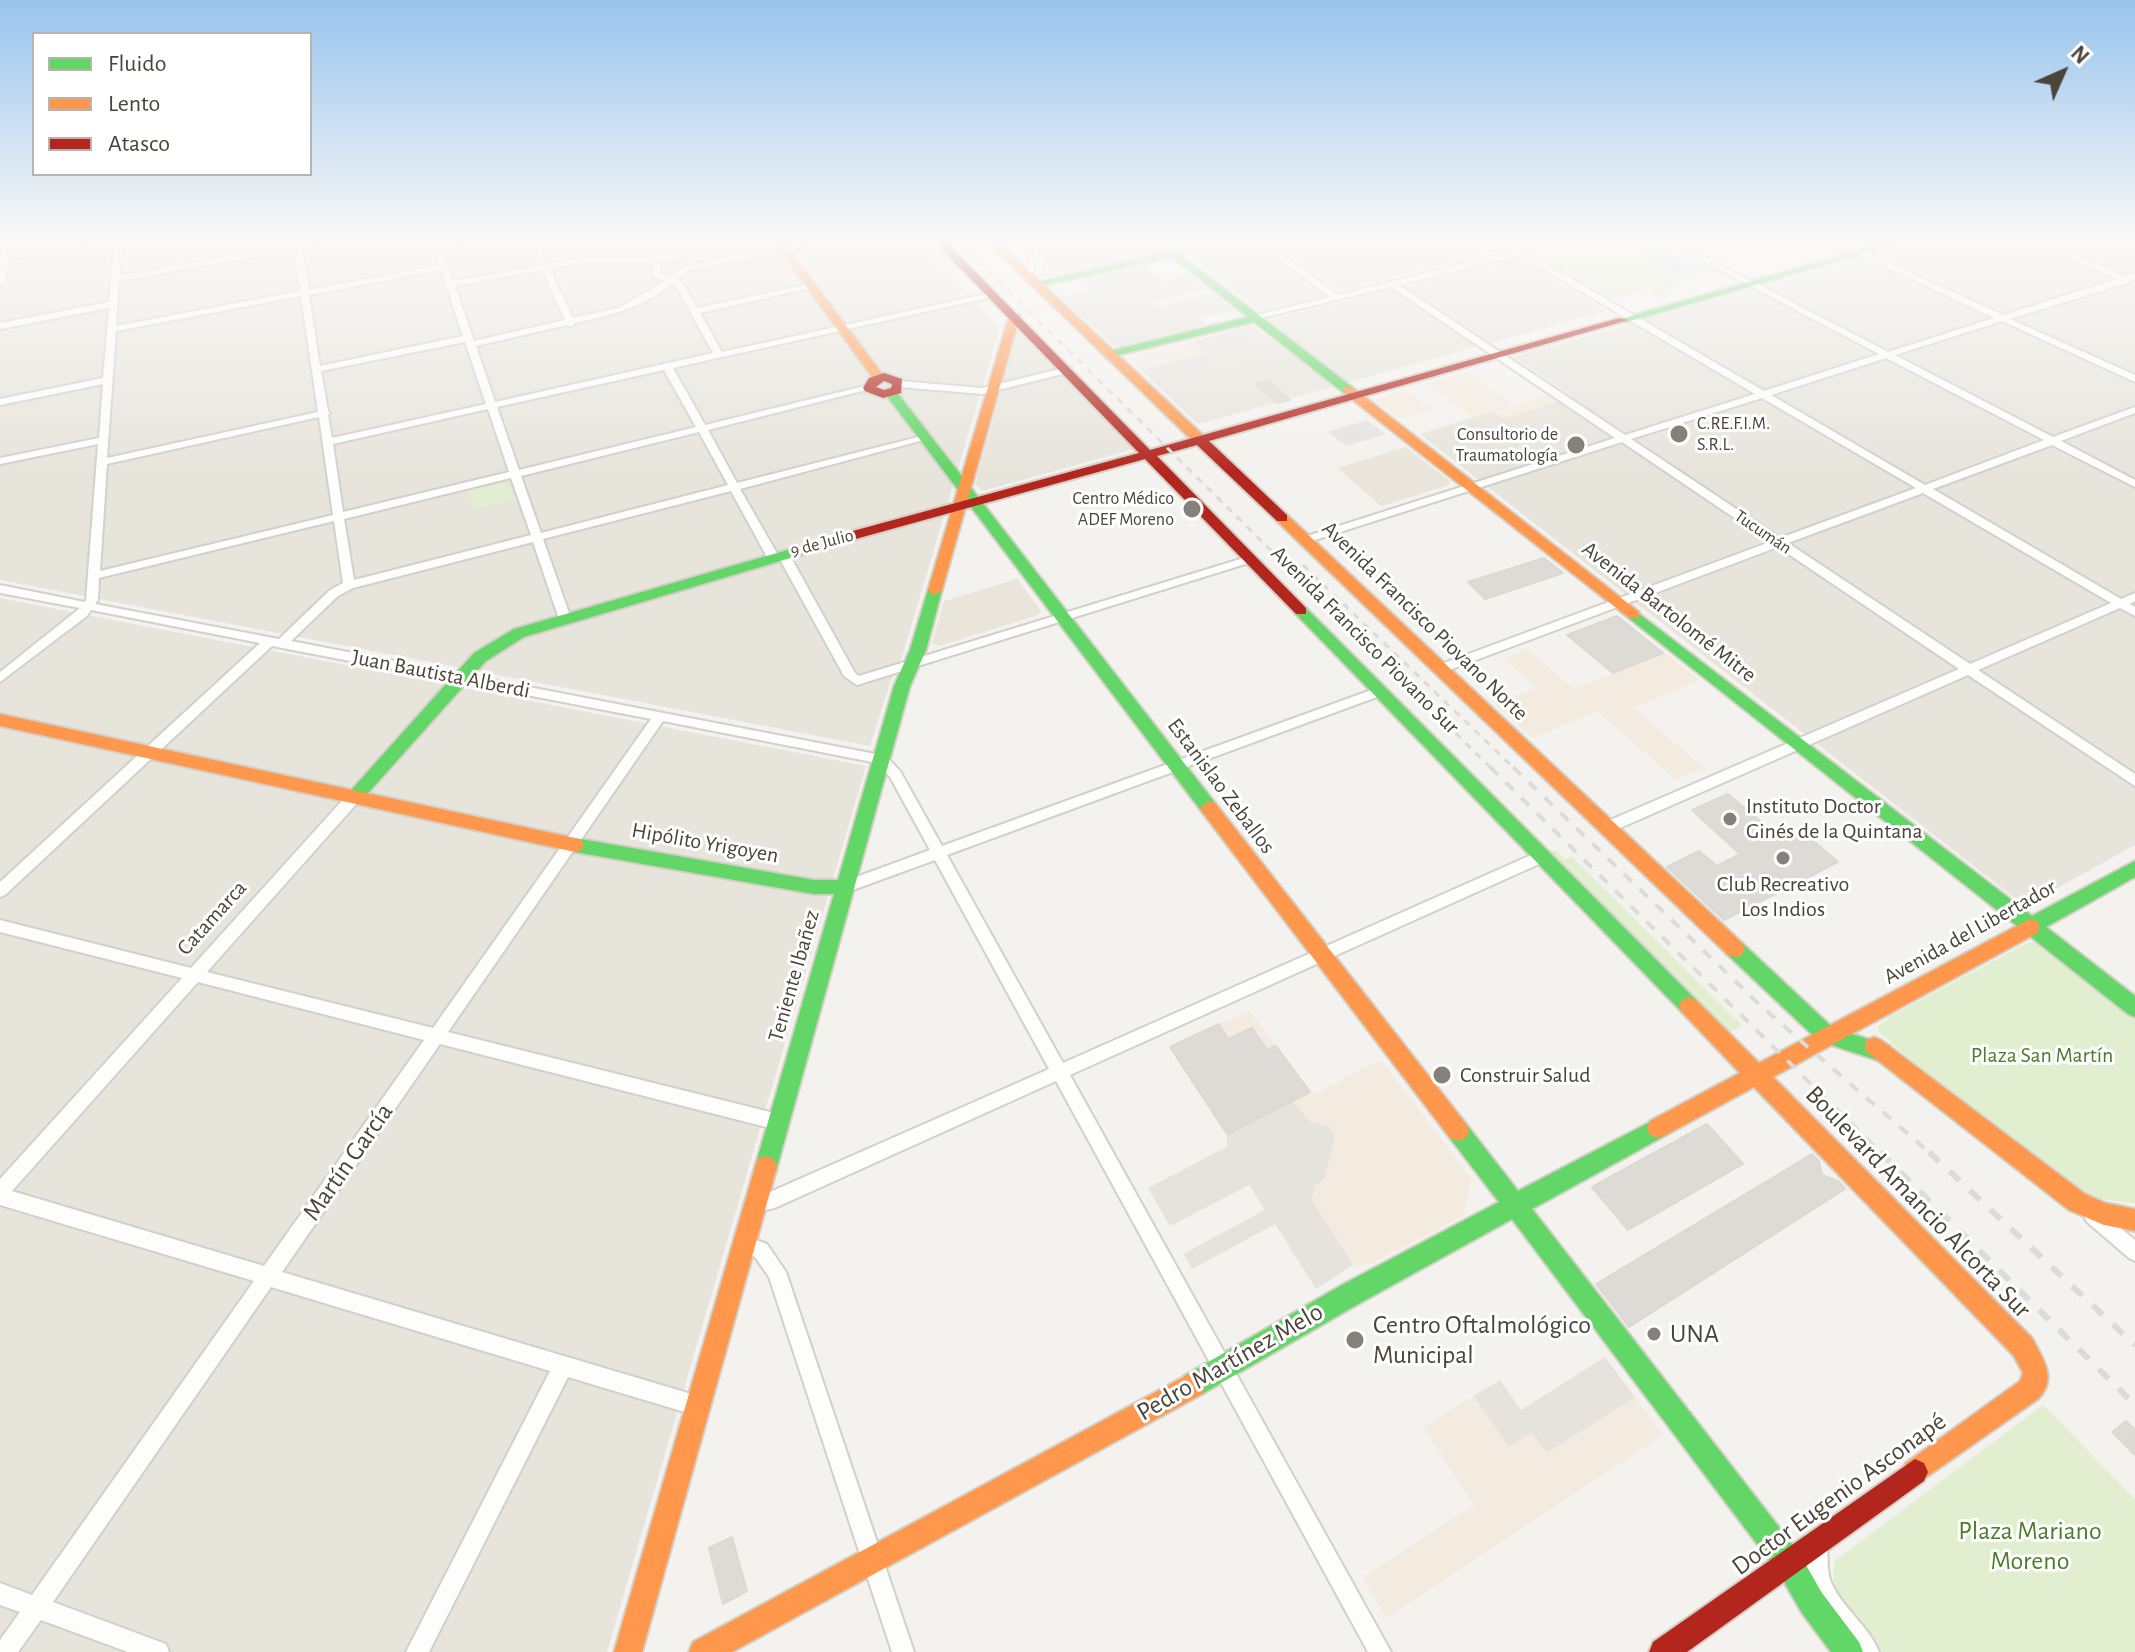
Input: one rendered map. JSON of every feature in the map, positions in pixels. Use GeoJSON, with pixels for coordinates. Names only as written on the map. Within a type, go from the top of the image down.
{"type":"FeatureCollection","features":[{"type":"Feature","properties":{"kind":"street"},"geometry":{"type":"LineString","coordinates":[[0,326],[41,318]]}},
{"type":"Feature","properties":{"kind":"street"},"geometry":{"type":"LineString","coordinates":[[0,678],[89,607],[113,318]]}},
{"type":"Feature","properties":{"kind":"street"},"geometry":{"type":"LineString","coordinates":[[113,329],[171,318]]}},
{"type":"Feature","properties":{"kind":"street"},"geometry":{"type":"LineString","coordinates":[[309,318],[349,585]]}},
{"type":"Feature","properties":{"kind":"street"},"geometry":{"type":"LineString","coordinates":[[462,318],[564,616]]}},
{"type":"Feature","properties":{"kind":"street"},"geometry":{"type":"LineString","coordinates":[[568,318],[571,324]]}},
{"type":"Feature","properties":{"kind":"street"},"geometry":{"type":"LineString","coordinates":[[318,369],[590,318]]}},
{"type":"Feature","properties":{"kind":"street"},"geometry":{"type":"LineString","coordinates":[[699,318],[719,355]]}},
{"type":"Feature","properties":{"kind":"street","name":"Estanislao Zeballos"},"geometry":{"type":"LineString","coordinates":[[834,318],[968,498],[1789,1563],[1812,1603],[1849,1652]]}},
{"type":"Feature","properties":{"kind":"street"},"geometry":{"type":"LineString","coordinates":[[328,442],[885,318]]}},
{"type":"Feature","properties":{"kind":"street","name":"Teniente Ibañez"},"geometry":{"type":"LineString","coordinates":[[628,1652],[881,759],[968,498],[1013,318]]}},
{"type":"Feature","properties":{"kind":"street","name":"Avenida Francisco Piovano Sur"},"geometry":{"type":"LineString","coordinates":[[1017,318],[1757,1073]]}},
{"type":"Feature","properties":{"kind":"street","name":"Avenida Francisco Piovano Norte"},"geometry":{"type":"LineString","coordinates":[[1072,318],[1826,1035]]}},
{"type":"Feature","properties":{"kind":"street"},"geometry":{"type":"LineString","coordinates":[[1110,355],[1256,318]]}},
{"type":"Feature","properties":{"kind":"street","name":"Avenida Bartolomé Mitre"},"geometry":{"type":"LineString","coordinates":[[1256,318],[2135,1008]]}},
{"type":"Feature","properties":{"kind":"street","name":"Tucumán"},"geometry":{"type":"LineString","coordinates":[[1442,318],[2135,781]]}},
{"type":"Feature","properties":{"kind":"street","name":"9 de Julio"},"geometry":{"type":"LineString","coordinates":[[460,678],[503,641],[564,616],[968,498],[1150,454],[1352,393],[1621,318]]}},
{"type":"Feature","properties":{"kind":"street"},"geometry":{"type":"LineString","coordinates":[[1633,318],[2135,612]]}},
{"type":"Feature","properties":{"kind":"street"},"geometry":{"type":"LineString","coordinates":[[1817,318],[2135,484]]}},
{"type":"Feature","properties":{"kind":"street"},"geometry":{"type":"LineString","coordinates":[[1305,540],[2003,318]]}},
{"type":"Feature","properties":{"kind":"street"},"geometry":{"type":"LineString","coordinates":[[2003,318],[2135,379]]}},
{"type":"Feature","properties":{"kind":"street"},"geometry":{"type":"LineString","coordinates":[[667,366],[734,487],[850,676],[857,681],[1251,559]]}},
{"type":"Feature","properties":{"kind":"street"},"geometry":{"type":"LineString","coordinates":[[94,576],[885,386],[993,390],[1068,370]]}},
{"type":"Feature","properties":{"kind":"street"},"geometry":{"type":"LineString","coordinates":[[0,402],[109,380]]}},
{"type":"Feature","properties":{"kind":"street"},"geometry":{"type":"LineString","coordinates":[[1440,669],[2135,410]]}},
{"type":"Feature","properties":{"kind":"street"},"geometry":{"type":"LineString","coordinates":[[103,462],[325,413]]}},
{"type":"Feature","properties":{"kind":"street"},"geometry":{"type":"LineString","coordinates":[[0,891],[149,752],[334,593],[349,585],[926,438]]}},
{"type":"Feature","properties":{"kind":"street"},"geometry":{"type":"LineString","coordinates":[[0,461],[104,440]]}},
{"type":"Feature","properties":{"kind":"street","name":"Juan Bautista Alberdi"},"geometry":{"type":"LineString","coordinates":[[0,589],[881,759]]}},
{"type":"Feature","properties":{"kind":"street"},"geometry":{"type":"LineString","coordinates":[[1606,828],[2135,597]]}},
{"type":"Feature","properties":{"kind":"street","name":"Catamarca"},"geometry":{"type":"LineString","coordinates":[[0,1194],[460,678]]}},
{"type":"Feature","properties":{"kind":"street","name":"Hipólito Yrigoyen"},"geometry":{"type":"LineString","coordinates":[[0,720],[571,844],[814,887],[845,887],[1381,691]]}},
{"type":"Feature","properties":{"kind":"street","name":"Martín García"},"geometry":{"type":"LineString","coordinates":[[5,1652],[660,716]]}},
{"type":"Feature","properties":{"kind":"street"},"geometry":{"type":"LineString","coordinates":[[881,759],[895,774],[1380,1652]]}},
{"type":"Feature","properties":{"kind":"street"},"geometry":{"type":"LineString","coordinates":[[754,1201],[771,1201],[1543,856]]}},
{"type":"Feature","properties":{"kind":"street","name":"Avenida del Libertador"},"geometry":{"type":"LineString","coordinates":[[1757,1073],[1862,1019],[2135,868]]}},
{"type":"Feature","properties":{"kind":"street"},"geometry":{"type":"LineString","coordinates":[[0,926],[778,1122]]}},
{"type":"Feature","properties":{"kind":"street"},"geometry":{"type":"LineString","coordinates":[[1862,1019],[1861,1028],[1866,1039],[2077,1202],[2135,1252]]}},
{"type":"Feature","properties":{"kind":"street"},"geometry":{"type":"LineString","coordinates":[[1826,1035],[1883,1053]]}},
{"type":"Feature","properties":{"kind":"street","name":"Pedro Martínez Melo"},"geometry":{"type":"LineString","coordinates":[[703,1652],[1757,1073]]}},
{"type":"Feature","properties":{"kind":"street","name":"Boulevard Amancio Alcorta Sur"},"geometry":{"type":"LineString","coordinates":[[1757,1073],[2023,1347],[2036,1372]]}},
{"type":"Feature","properties":{"kind":"street"},"geometry":{"type":"LineString","coordinates":[[0,1194],[698,1406]]}},
{"type":"Feature","properties":{"kind":"street"},"geometry":{"type":"LineString","coordinates":[[2077,1202],[2104,1214],[2135,1220]]}},
{"type":"Feature","properties":{"kind":"street"},"geometry":{"type":"LineString","coordinates":[[742,1244],[761,1250],[777,1272],[903,1652]]}},
{"type":"Feature","properties":{"kind":"street"},"geometry":{"type":"LineString","coordinates":[[417,1652],[563,1366]]}},
{"type":"Feature","properties":{"kind":"street","name":"Doctor Eugenio Asconapé"},"geometry":{"type":"LineString","coordinates":[[1663,1652],[2029,1390],[2035,1384],[2036,1372]]}},
{"type":"Feature","properties":{"kind":"street"},"geometry":{"type":"LineString","coordinates":[[1818,1543],[1814,1558],[1819,1581],[1868,1652]]}},
{"type":"Feature","properties":{"kind":"street"},"geometry":{"type":"LineString","coordinates":[[0,1594],[158,1652]]}},
{"type":"Feature","properties":{"kind":"shaded area"},"geometry":{"type":"Polygon","coordinates":[[[0,318],[992,318],[1000,327],[902,657],[889,686],[870,746],[0,580],[0,318]]]}},
{"type":"Feature","properties":{"kind":"shaded area"},"geometry":{"type":"Polygon","coordinates":[[[1083,318],[1199,318],[1206,325],[1121,346],[1114,346],[1083,318]]]}},
{"type":"Feature","properties":{"kind":"shaded area"},"geometry":{"type":"Polygon","coordinates":[[[1580,318],[1198,424],[1153,382],[1253,356],[1241,345],[1286,334],[1269,320],[1580,318]]]}},
{"type":"Feature","properties":{"kind":"shaded area"},"geometry":{"type":"Polygon","coordinates":[[[1651,318],[2135,318],[2135,845],[2025,906],[1420,434],[1493,411],[1504,418],[1573,397],[1513,357],[1651,318]]]}},
{"type":"Feature","properties":{"kind":"shaded area"},"geometry":{"type":"Polygon","coordinates":[[[1251,326],[1270,338],[1242,345],[1254,355],[1153,382],[1142,370],[1207,354],[1193,341],[1251,326]]]}},
{"type":"Feature","properties":{"kind":"shaded area"},"geometry":{"type":"Polygon","coordinates":[[[1017,332],[1021,332],[1134,449],[982,491],[975,484],[1017,332]]]}},
{"type":"Feature","properties":{"kind":"shaded area"},"geometry":{"type":"Polygon","coordinates":[[[1193,341],[1208,354],[1142,370],[1128,358],[1193,341]]]}},
{"type":"Feature","properties":{"kind":"shaded area"},"geometry":{"type":"Polygon","coordinates":[[[1468,372],[1516,405],[1547,395],[1557,402],[1503,418],[1493,411],[1472,417],[1426,384],[1468,372]]]}},
{"type":"Feature","properties":{"kind":"shaded area"},"geometry":{"type":"Polygon","coordinates":[[[1406,389],[1433,410],[1400,419],[1375,400],[1406,389]]]}},
{"type":"Feature","properties":{"kind":"shaded area"},"geometry":{"type":"Polygon","coordinates":[[[1367,420],[1385,434],[1346,446],[1328,432],[1367,420]]]}},
{"type":"Feature","properties":{"kind":"shaded area"},"geometry":{"type":"Polygon","coordinates":[[[1406,447],[1450,481],[1449,485],[1381,506],[1338,468],[1406,447]]]}},
{"type":"Feature","properties":{"kind":"shaded area"},"geometry":{"type":"Polygon","coordinates":[[[1017,579],[1041,611],[1038,615],[939,646],[932,643],[944,601],[1017,579]]]}},
{"type":"Feature","properties":{"kind":"shaded area"},"geometry":{"type":"Polygon","coordinates":[[[0,598],[866,766],[607,1652],[0,1652],[0,598]]]}},
{"type":"Feature","properties":{"kind":"shaded area"},"geometry":{"type":"Polygon","coordinates":[[[1527,649],[1574,689],[1664,653],[1699,680],[1634,708],[1704,768],[1676,780],[1597,711],[1532,738],[1495,704],[1537,688],[1504,658],[1527,649]]]}},
{"type":"Feature","properties":{"kind":"shaded area"},"geometry":{"type":"Polygon","coordinates":[[[1250,1011],[1312,1095],[1381,1060],[1471,1179],[1463,1216],[1371,1264],[1353,1265],[1316,1289],[1275,1224],[1192,1269],[1183,1254],[1265,1210],[1250,1185],[1170,1226],[1148,1188],[1227,1146],[1227,1134],[1170,1047],[1250,1011]]]}},
{"type":"Feature","properties":{"kind":"shaded area"},"geometry":{"type":"Polygon","coordinates":[[[1292,1101],[1309,1121],[1328,1126],[1335,1137],[1325,1178],[1314,1186],[1312,1200],[1353,1265],[1316,1289],[1275,1224],[1192,1269],[1183,1254],[1265,1210],[1249,1185],[1170,1226],[1148,1188],[1227,1147],[1227,1134],[1292,1101]]]}},
{"type":"Feature","properties":{"kind":"shaded area"},"geometry":{"type":"Polygon","coordinates":[[[1605,1357],[1663,1435],[1386,1618],[1363,1577],[1474,1505],[1423,1427],[1500,1380],[1521,1410],[1605,1357]]]}},
{"type":"Feature","properties":{"kind":"shaded area"},"geometry":{"type":"Polygon","coordinates":[[[1605,1357],[1635,1397],[1547,1453],[1532,1432],[1509,1447],[1474,1396],[1500,1380],[1521,1410],[1605,1357]]]}},
{"type":"Feature","properties":{"kind":"green space"},"geometry":{"type":"Polygon","coordinates":[[[506,481],[513,499],[474,509],[468,491],[506,481]]]}},
{"type":"Feature","properties":{"kind":"green space"},"geometry":{"type":"Polygon","coordinates":[[[1556,850],[1565,859],[1572,857],[1742,1025],[1728,1034],[1548,853],[1556,850]]]}},
{"type":"Feature","properties":{"kind":"green space","name":"Plaza San Martín"},"geometry":{"type":"Polygon","coordinates":[[[2029,942],[2036,942],[2135,1019],[2135,1203],[2091,1198],[2070,1185],[1914,1063],[1878,1031],[1878,1026],[1891,1016],[2029,942]]]}},
{"type":"Feature","properties":{"kind":"green space","name":"Plaza Mariano Moreno"},"geometry":{"type":"Polygon","coordinates":[[[2043,1405],[2135,1499],[2135,1652],[1881,1652],[1839,1597],[1833,1572],[1836,1560],[2043,1405]]]}},
{"type":"Feature","properties":{"kind":"building"},"geometry":{"type":"Polygon","coordinates":[[[1268,381],[1290,400],[1277,403],[1256,384],[1268,381]]]}},
{"type":"Feature","properties":{"kind":"building"},"geometry":{"type":"Polygon","coordinates":[[[1544,558],[1563,573],[1485,599],[1468,582],[1544,558]]]}},
{"type":"Feature","properties":{"kind":"building"},"geometry":{"type":"Polygon","coordinates":[[[1617,616],[1663,653],[1613,673],[1567,635],[1617,616]]]}},
{"type":"Feature","properties":{"kind":"building","name":"Club Recreativo Los Indios"},"geometry":{"type":"Polygon","coordinates":[[[1728,794],[1784,841],[1802,831],[1838,862],[1724,920],[1667,867],[1699,851],[1717,866],[1740,854],[1692,810],[1728,794]]]}},
{"type":"Feature","properties":{"kind":"building"},"geometry":{"type":"Polygon","coordinates":[[[1219,1024],[1228,1039],[1252,1028],[1267,1050],[1276,1046],[1310,1092],[1227,1134],[1170,1047],[1219,1024]]]}},
{"type":"Feature","properties":{"kind":"building"},"geometry":{"type":"Polygon","coordinates":[[[1707,1124],[1743,1164],[1628,1230],[1592,1187],[1707,1124]]]}},
{"type":"Feature","properties":{"kind":"building"},"geometry":{"type":"Polygon","coordinates":[[[1812,1154],[1819,1161],[1822,1175],[1838,1181],[1845,1189],[1629,1327],[1596,1284],[1812,1154]]]}},
{"type":"Feature","properties":{"kind":"building"},"geometry":{"type":"Polygon","coordinates":[[[2126,1421],[2135,1430],[2135,1455],[2112,1432],[2126,1421]]]}},
{"type":"Feature","properties":{"kind":"building"},"geometry":{"type":"Polygon","coordinates":[[[732,1537],[747,1591],[723,1604],[709,1548],[732,1537]]]}},
{"type":"Feature","properties":{"kind":"railway"},"geometry":{"type":"LineString","coordinates":[[1036,318],[1492,769]]}},
{"type":"Feature","properties":{"kind":"railway"},"geometry":{"type":"LineString","coordinates":[[1303,565],[1515,769]]}},
{"type":"Feature","properties":{"kind":"railway"},"geometry":{"type":"LineString","coordinates":[[1490,767],[1882,1154]]}},
{"type":"Feature","properties":{"kind":"railway"},"geometry":{"type":"LineString","coordinates":[[1513,767],[1762,1007],[1931,1154]]}},
{"type":"Feature","properties":{"kind":"railway"},"geometry":{"type":"LineString","coordinates":[[1880,1152],[2135,1405]]}},
{"type":"Feature","properties":{"kind":"railway"},"geometry":{"type":"LineString","coordinates":[[1929,1152],[2135,1345]]}},
{"type":"Feature","properties":{"kind":"traffic: fast"},"geometry":{"type":"LineString","coordinates":[[1110,355],[1256,318]]}},
{"type":"Feature","properties":{"kind":"traffic: fast"},"geometry":{"type":"LineString","coordinates":[[1257,318],[1348,390]]}},
{"type":"Feature","properties":{"kind":"traffic: fast"},"geometry":{"type":"LineString","coordinates":[[1623,320],[1630,318]]}},
{"type":"Feature","properties":{"kind":"traffic: fast"},"geometry":{"type":"LineString","coordinates":[[891,393],[1209,808]]}},
{"type":"Feature","properties":{"kind":"traffic: fast"},"geometry":{"type":"LineString","coordinates":[[354,797],[480,657],[519,633],[836,540]]}},
{"type":"Feature","properties":{"kind":"traffic: fast"},"geometry":{"type":"LineString","coordinates":[[766,1167],[902,686],[918,650],[935,590]]}},
{"type":"Feature","properties":{"kind":"traffic: fast"},"geometry":{"type":"LineString","coordinates":[[1301,611],[1689,1006]]}},
{"type":"Feature","properties":{"kind":"traffic: fast"},"geometry":{"type":"LineString","coordinates":[[1634,615],[2135,1008]]}},
{"type":"Feature","properties":{"kind":"traffic: fast"},"geometry":{"type":"LineString","coordinates":[[575,845],[814,887],[845,887]]}},
{"type":"Feature","properties":{"kind":"traffic: fast"},"geometry":{"type":"LineString","coordinates":[[2030,927],[2135,868]]}},
{"type":"Feature","properties":{"kind":"traffic: fast"},"geometry":{"type":"LineString","coordinates":[[1735,949],[1826,1035],[1883,1053]]}},
{"type":"Feature","properties":{"kind":"traffic: fast"},"geometry":{"type":"LineString","coordinates":[[1193,1385],[1351,1294],[1658,1128]]}},
{"type":"Feature","properties":{"kind":"traffic: fast"},"geometry":{"type":"LineString","coordinates":[[1458,1131],[1789,1563],[1812,1603],[1849,1652]]}},
{"type":"Feature","properties":{"kind":"traffic: slow"},"geometry":{"type":"LineString","coordinates":[[835,318],[879,378]]}},
{"type":"Feature","properties":{"kind":"traffic: slow"},"geometry":{"type":"LineString","coordinates":[[935,590],[1013,318]]}},
{"type":"Feature","properties":{"kind":"traffic: slow"},"geometry":{"type":"LineString","coordinates":[[1072,318],[1200,440]]}},
{"type":"Feature","properties":{"kind":"traffic: slow"},"geometry":{"type":"LineString","coordinates":[[1348,390],[1634,615]]}},
{"type":"Feature","properties":{"kind":"traffic: slow"},"geometry":{"type":"LineString","coordinates":[[1282,518],[1735,949]]}},
{"type":"Feature","properties":{"kind":"traffic: slow"},"geometry":{"type":"LineString","coordinates":[[0,720],[575,845]]}},
{"type":"Feature","properties":{"kind":"traffic: slow"},"geometry":{"type":"LineString","coordinates":[[1209,808],[1458,1131]]}},
{"type":"Feature","properties":{"kind":"traffic: slow"},"geometry":{"type":"LineString","coordinates":[[1658,1128],[2030,927]]}},
{"type":"Feature","properties":{"kind":"traffic: slow"},"geometry":{"type":"LineString","coordinates":[[1689,1006],[2023,1347],[2036,1372],[2035,1384],[2029,1390],[1915,1472]]}},
{"type":"Feature","properties":{"kind":"traffic: slow"},"geometry":{"type":"LineString","coordinates":[[1874,1046],[2077,1202],[2104,1214],[2135,1220]]}},
{"type":"Feature","properties":{"kind":"traffic: slow"},"geometry":{"type":"LineString","coordinates":[[628,1652],[766,1167]]}},
{"type":"Feature","properties":{"kind":"traffic: slow"},"geometry":{"type":"LineString","coordinates":[[703,1652],[1193,1385]]}},
{"type":"Feature","properties":{"kind":"traffic: jam"},"geometry":{"type":"LineString","coordinates":[[1014,318],[1301,611]]}},
{"type":"Feature","properties":{"kind":"traffic: jam"},"geometry":{"type":"LineString","coordinates":[[1200,440],[1623,320]]}},
{"type":"Feature","properties":{"kind":"traffic: jam"},"geometry":{"type":"LineString","coordinates":[[884,377],[898,382],[897,390],[883,394],[869,388],[873,381],[884,377]]}},
{"type":"Feature","properties":{"kind":"traffic: jam"},"geometry":{"type":"LineString","coordinates":[[836,540],[1200,440],[1282,518]]}},
{"type":"Feature","properties":{"kind":"traffic: jam"},"geometry":{"type":"LineString","coordinates":[[1663,1652],[1915,1472]]}},
{"type":"Feature","properties":{"kind":"place","name":"C.RE.F.I.M. S.R.L."},"geometry":{"type":"Point","coordinates":[1679,434]}},
{"type":"Feature","properties":{"kind":"place","name":"Consultorio de Traumatología"},"geometry":{"type":"Point","coordinates":[1576,445]}},
{"type":"Feature","properties":{"kind":"place","name":"Centro Médico ADEF Moreno"},"geometry":{"type":"Point","coordinates":[1192,509]}},
{"type":"Feature","properties":{"kind":"place","name":"Instituto Doctor Ginés de la Quintana"},"geometry":{"type":"Point","coordinates":[1730,819]}},
{"type":"Feature","properties":{"kind":"place","name":"Club Recreativo Los Indios"},"geometry":{"type":"Point","coordinates":[1783,858]}},
{"type":"Feature","properties":{"kind":"place","name":"Construir Salud"},"geometry":{"type":"Point","coordinates":[1442,1075]}},
{"type":"Feature","properties":{"kind":"place","name":"UNA"},"geometry":{"type":"Point","coordinates":[1654,1334]}},
{"type":"Feature","properties":{"kind":"place","name":"Centro Oftalmológico Municipal"},"geometry":{"type":"Point","coordinates":[1355,1340]}}]}
